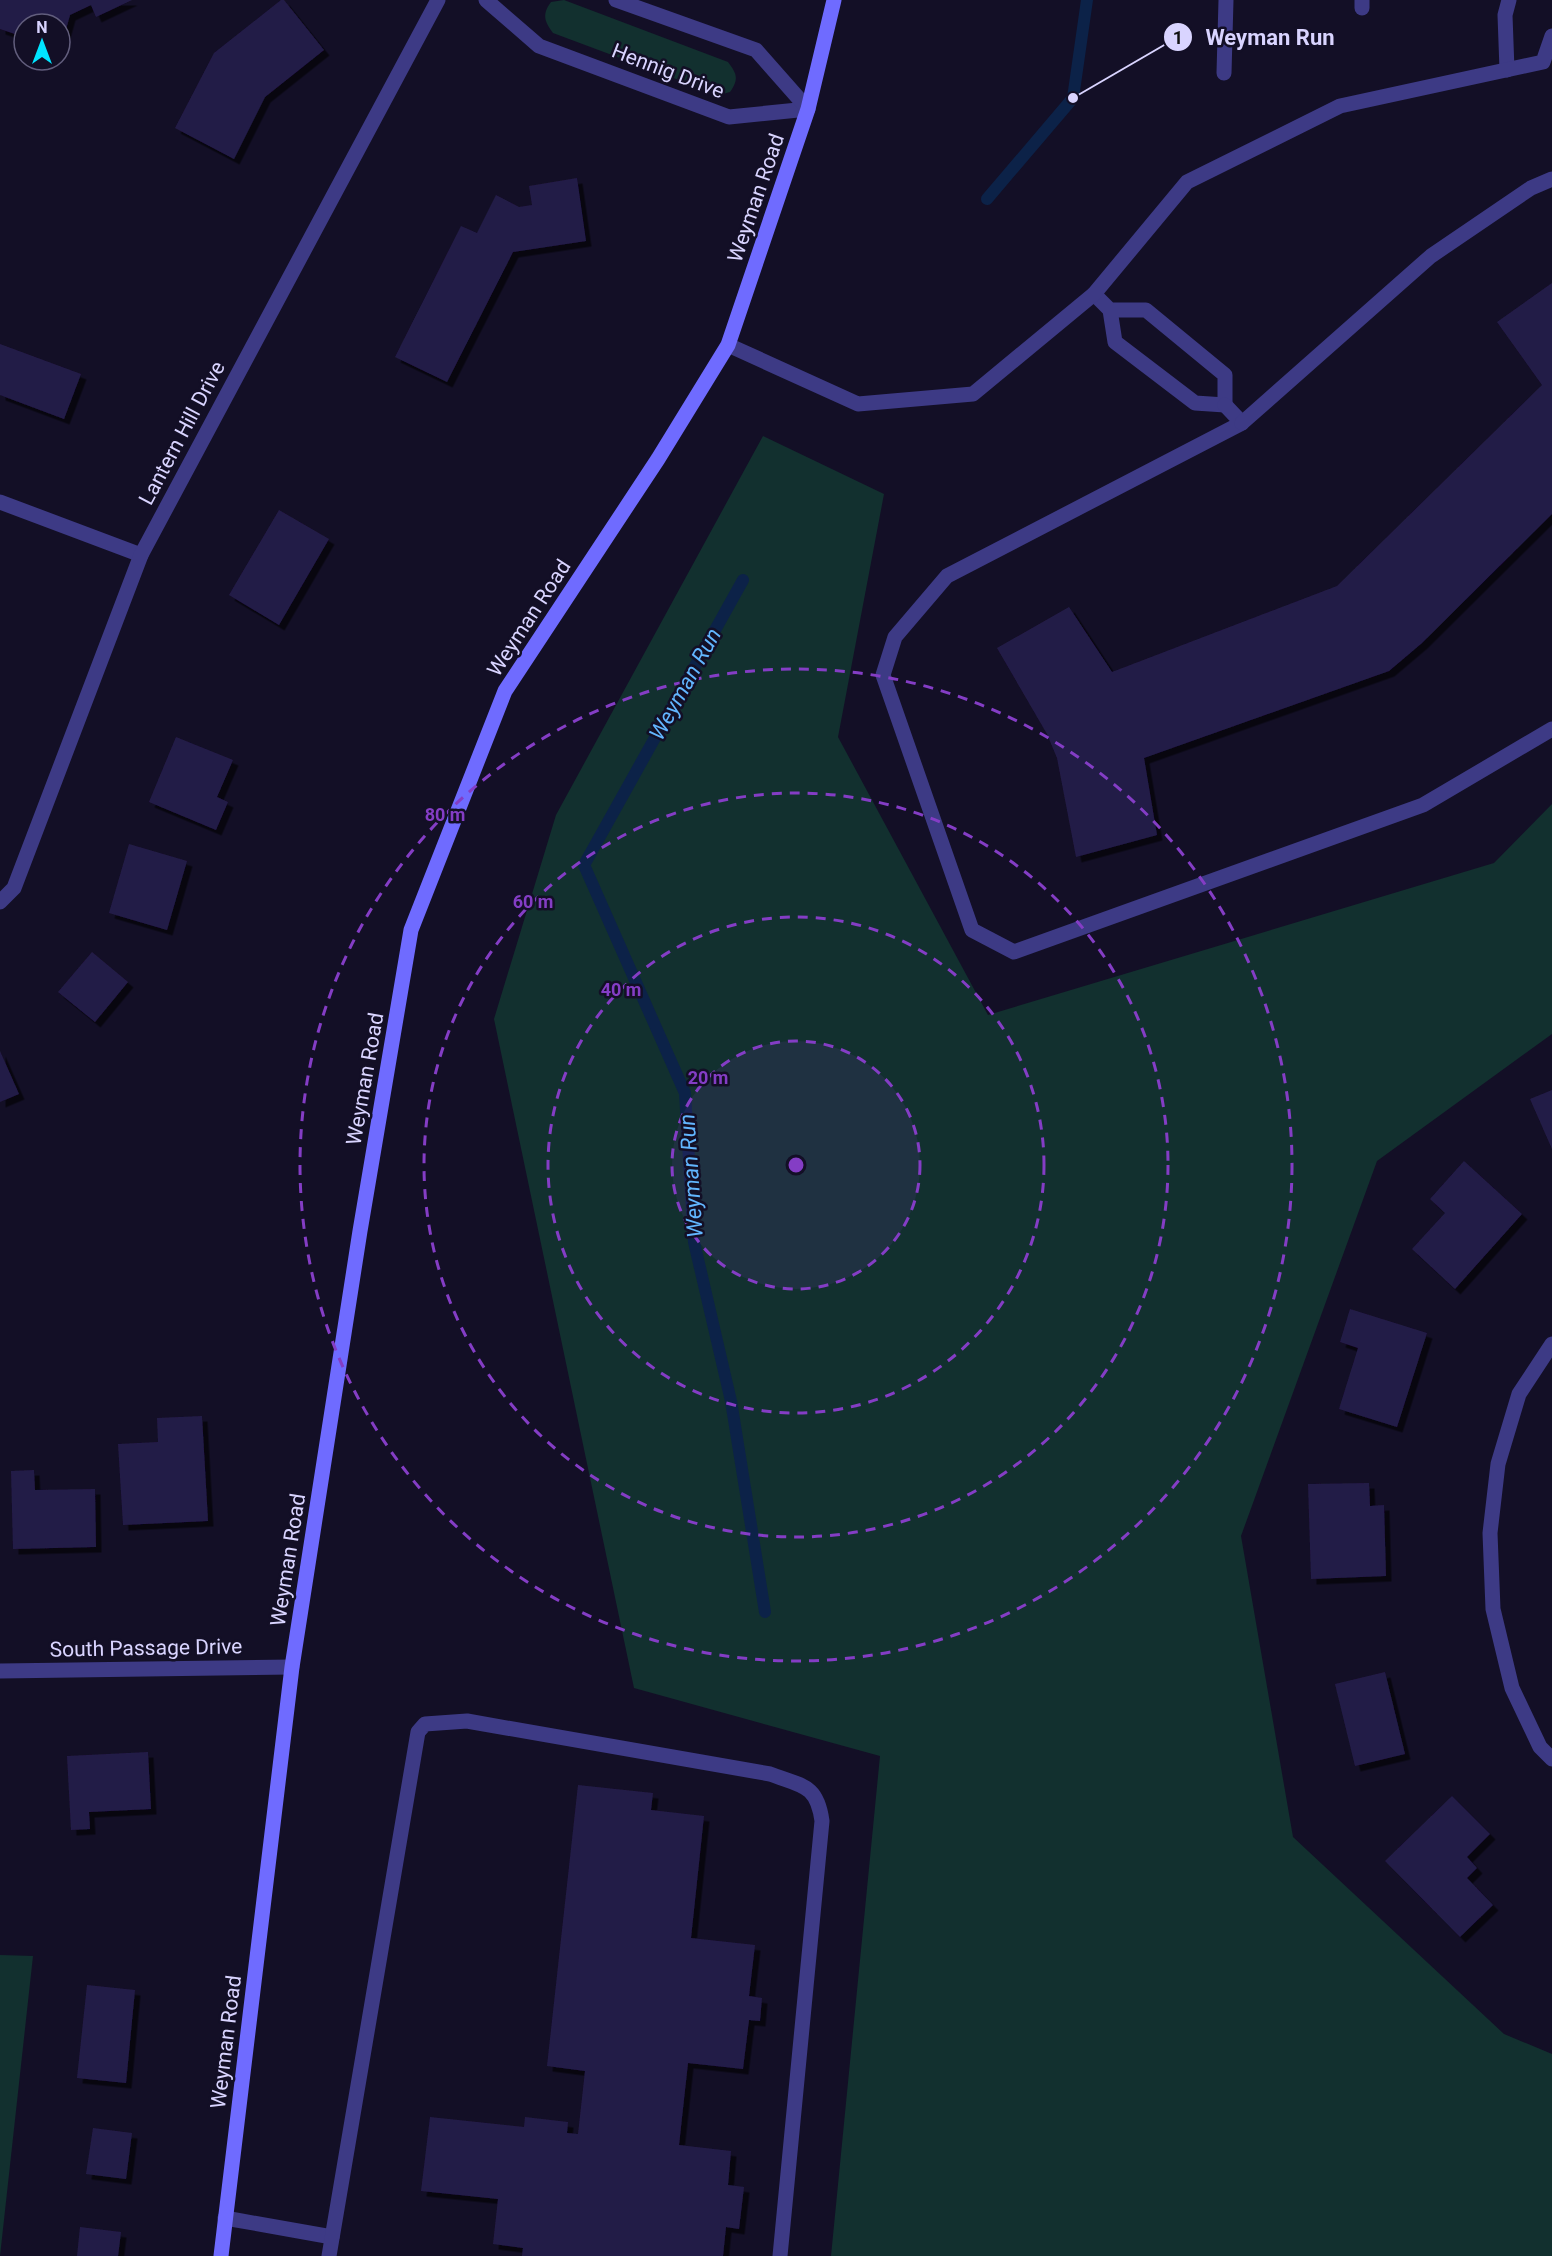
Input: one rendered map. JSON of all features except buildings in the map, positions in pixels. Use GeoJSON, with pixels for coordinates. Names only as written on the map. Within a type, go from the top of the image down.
{"type":"FeatureCollection","features":[{"type":"Feature","properties":{"kind":"street","name":"Lantern Hill Drive"},"geometry":{"type":"LineString","coordinates":[[0,902],[14,888],[141,555],[438,0]]}},
{"type":"Feature","properties":{"kind":"street","name":"Hennig Drive"},"geometry":{"type":"LineString","coordinates":[[486,0],[540,46],[729,117],[808,109]]}},
{"type":"Feature","properties":{"kind":"street"},"geometry":{"type":"LineString","coordinates":[[616,0],[756,50],[808,109]]}},
{"type":"Feature","properties":{"kind":"street","name":"Weyman Road"},"geometry":{"type":"LineString","coordinates":[[221,2256],[292,1667],[360,1231],[411,930],[505,691],[658,459],[728,345],[808,109],[834,0]]}},
{"type":"Feature","properties":{"kind":"street"},"geometry":{"type":"LineString","coordinates":[[1224,73],[1226,0]]}},
{"type":"Feature","properties":{"kind":"street"},"geometry":{"type":"LineString","coordinates":[[1507,70],[1505,15],[1509,0]]}},
{"type":"Feature","properties":{"kind":"street"},"geometry":{"type":"LineString","coordinates":[[728,345],[858,404],[973,394],[1094,294],[1187,182],[1340,106],[1543,62],[1552,36]]}},
{"type":"Feature","properties":{"kind":"street"},"geometry":{"type":"LineString","coordinates":[[1552,179],[1531,188],[1431,256],[1242,423],[947,576],[895,637],[883,675],[972,930],[1014,952],[1423,805],[1552,729]]}},
{"type":"Feature","properties":{"kind":"street"},"geometry":{"type":"LineString","coordinates":[[1094,294],[1110,310],[1114,342],[1195,403],[1225,405],[1242,423]]}},
{"type":"Feature","properties":{"kind":"street"},"geometry":{"type":"LineString","coordinates":[[1110,310],[1146,310],[1225,375],[1225,405]]}},
{"type":"Feature","properties":{"kind":"street"},"geometry":{"type":"LineString","coordinates":[[0,502],[141,555]]}},
{"type":"Feature","properties":{"kind":"street"},"geometry":{"type":"LineString","coordinates":[[1552,1344],[1519,1394],[1498,1464],[1490,1533],[1493,1609],[1512,1688],[1540,1747],[1552,1759]]}},
{"type":"Feature","properties":{"kind":"street","name":"South Passage Drive"},"geometry":{"type":"LineString","coordinates":[[0,1671],[292,1667]]}},
{"type":"Feature","properties":{"kind":"street"},"geometry":{"type":"LineString","coordinates":[[329,2256],[418,1732],[425,1724],[467,1721],[770,1774],[810,1789],[815,1796],[819,1803],[822,1821],[780,2256]]}},
{"type":"Feature","properties":{"kind":"street"},"geometry":{"type":"LineString","coordinates":[[225,2218],[332,2237]]}},
{"type":"Feature","properties":{"kind":"green space"},"geometry":{"type":"Polygon","coordinates":[[[564,0],[728,62],[736,77],[735,84],[730,92],[719,95],[553,33],[546,21],[546,10],[551,2],[564,0]]]}},
{"type":"Feature","properties":{"kind":"green space"},"geometry":{"type":"Polygon","coordinates":[[[763,436],[884,494],[838,737],[988,1015],[1494,863],[1552,804],[1552,1034],[1377,1161],[1241,1536],[1293,1837],[1504,2034],[1552,2054],[1552,2256],[831,2256],[880,1756],[634,1688],[494,1019],[556,815],[763,436]]]}},
{"type":"Feature","properties":{"kind":"green space"},"geometry":{"type":"Polygon","coordinates":[[[0,1955],[33,1956],[0,2256],[0,1955]]]}},
{"type":"Feature","properties":{"kind":"waterway","name":"Weyman Run"},"geometry":{"type":"LineString","coordinates":[[987,199],[1073,98],[1087,0]]}},
{"type":"Feature","properties":{"kind":"waterway","name":"Weyman Run"},"geometry":{"type":"LineString","coordinates":[[743,580],[584,865],[685,1093],[694,1242],[731,1401],[765,1612]]}},
{"type":"Feature","properties":{"kind":"place","name":"Weyman Run"},"geometry":{"type":"Point","coordinates":[1073,98]}}]}
